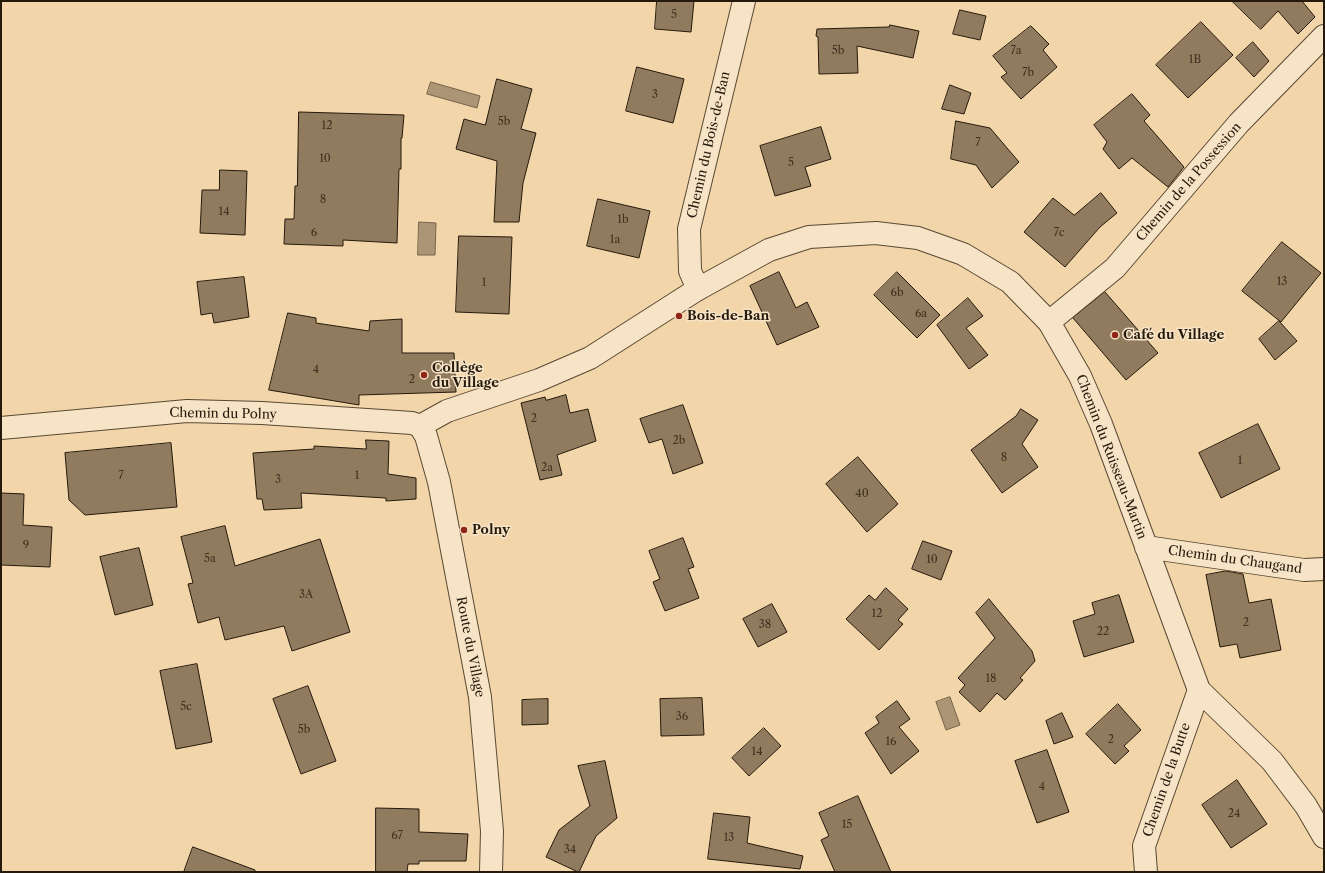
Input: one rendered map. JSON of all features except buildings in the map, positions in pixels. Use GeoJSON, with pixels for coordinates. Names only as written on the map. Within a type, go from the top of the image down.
{"type":"FeatureCollection","features":[{"type":"Feature","properties":{"kind":"street","name":"Chemin du Bois-de-Ban"},"geometry":{"type":"LineString","coordinates":[[698,289],[690,271],[689,230],[744,1]]}},
{"type":"Feature","properties":{"kind":"street","name":"Chemin de la Possession"},"geometry":{"type":"LineString","coordinates":[[1049,322],[1115,268],[1239,123],[1324,36]]}},
{"type":"Feature","properties":{"kind":"street","name":"Chemin du Ruisseau-Martin"},"geometry":{"type":"LineString","coordinates":[[420,426],[448,411],[539,380],[590,358],[698,289],[769,250],[809,237],[876,233],[918,238],[963,254],[1010,282],[1049,322],[1080,376],[1101,424],[1199,690],[1272,762],[1306,806],[1324,838]]}},
{"type":"Feature","properties":{"kind":"street","name":"Chemin du Polny"},"geometry":{"type":"LineString","coordinates":[[1,428],[187,411],[262,413],[412,422],[420,426]]}},
{"type":"Feature","properties":{"kind":"street","name":"Route du Village"},"geometry":{"type":"LineString","coordinates":[[420,426],[426,436],[439,482],[480,697],[492,831],[491,872]]}},
{"type":"Feature","properties":{"kind":"street","name":"Chemin du Chaugand"},"geometry":{"type":"LineString","coordinates":[[1146,547],[1304,570],[1324,569]]}},
{"type":"Feature","properties":{"kind":"street","name":"Chemin de la Butte"},"geometry":{"type":"LineString","coordinates":[[1146,872],[1144,846],[1199,690]]}},
{"type":"Feature","properties":{"kind":"shaded area"},"geometry":{"type":"Polygon","coordinates":[[[431,82],[480,96],[477,108],[427,94],[431,82]]]}},
{"type":"Feature","properties":{"kind":"shaded area"},"geometry":{"type":"Polygon","coordinates":[[[419,222],[436,223],[435,255],[418,255],[419,222]]]}},
{"type":"Feature","properties":{"kind":"shaded area"},"geometry":{"type":"Polygon","coordinates":[[[950,697],[960,725],[946,730],[936,702],[950,697]]]}},
{"type":"Feature","properties":{"kind":"place","name":"Bois-de-Ban"},"geometry":{"type":"Point","coordinates":[679,316]}},
{"type":"Feature","properties":{"kind":"place","name":"Café du Village"},"geometry":{"type":"Point","coordinates":[1115,335]}},
{"type":"Feature","properties":{"kind":"place","name":"Collège du Village"},"geometry":{"type":"Point","coordinates":[424,375]}},
{"type":"Feature","properties":{"kind":"place","name":"Polny"},"geometry":{"type":"Point","coordinates":[464,530]}}]}
